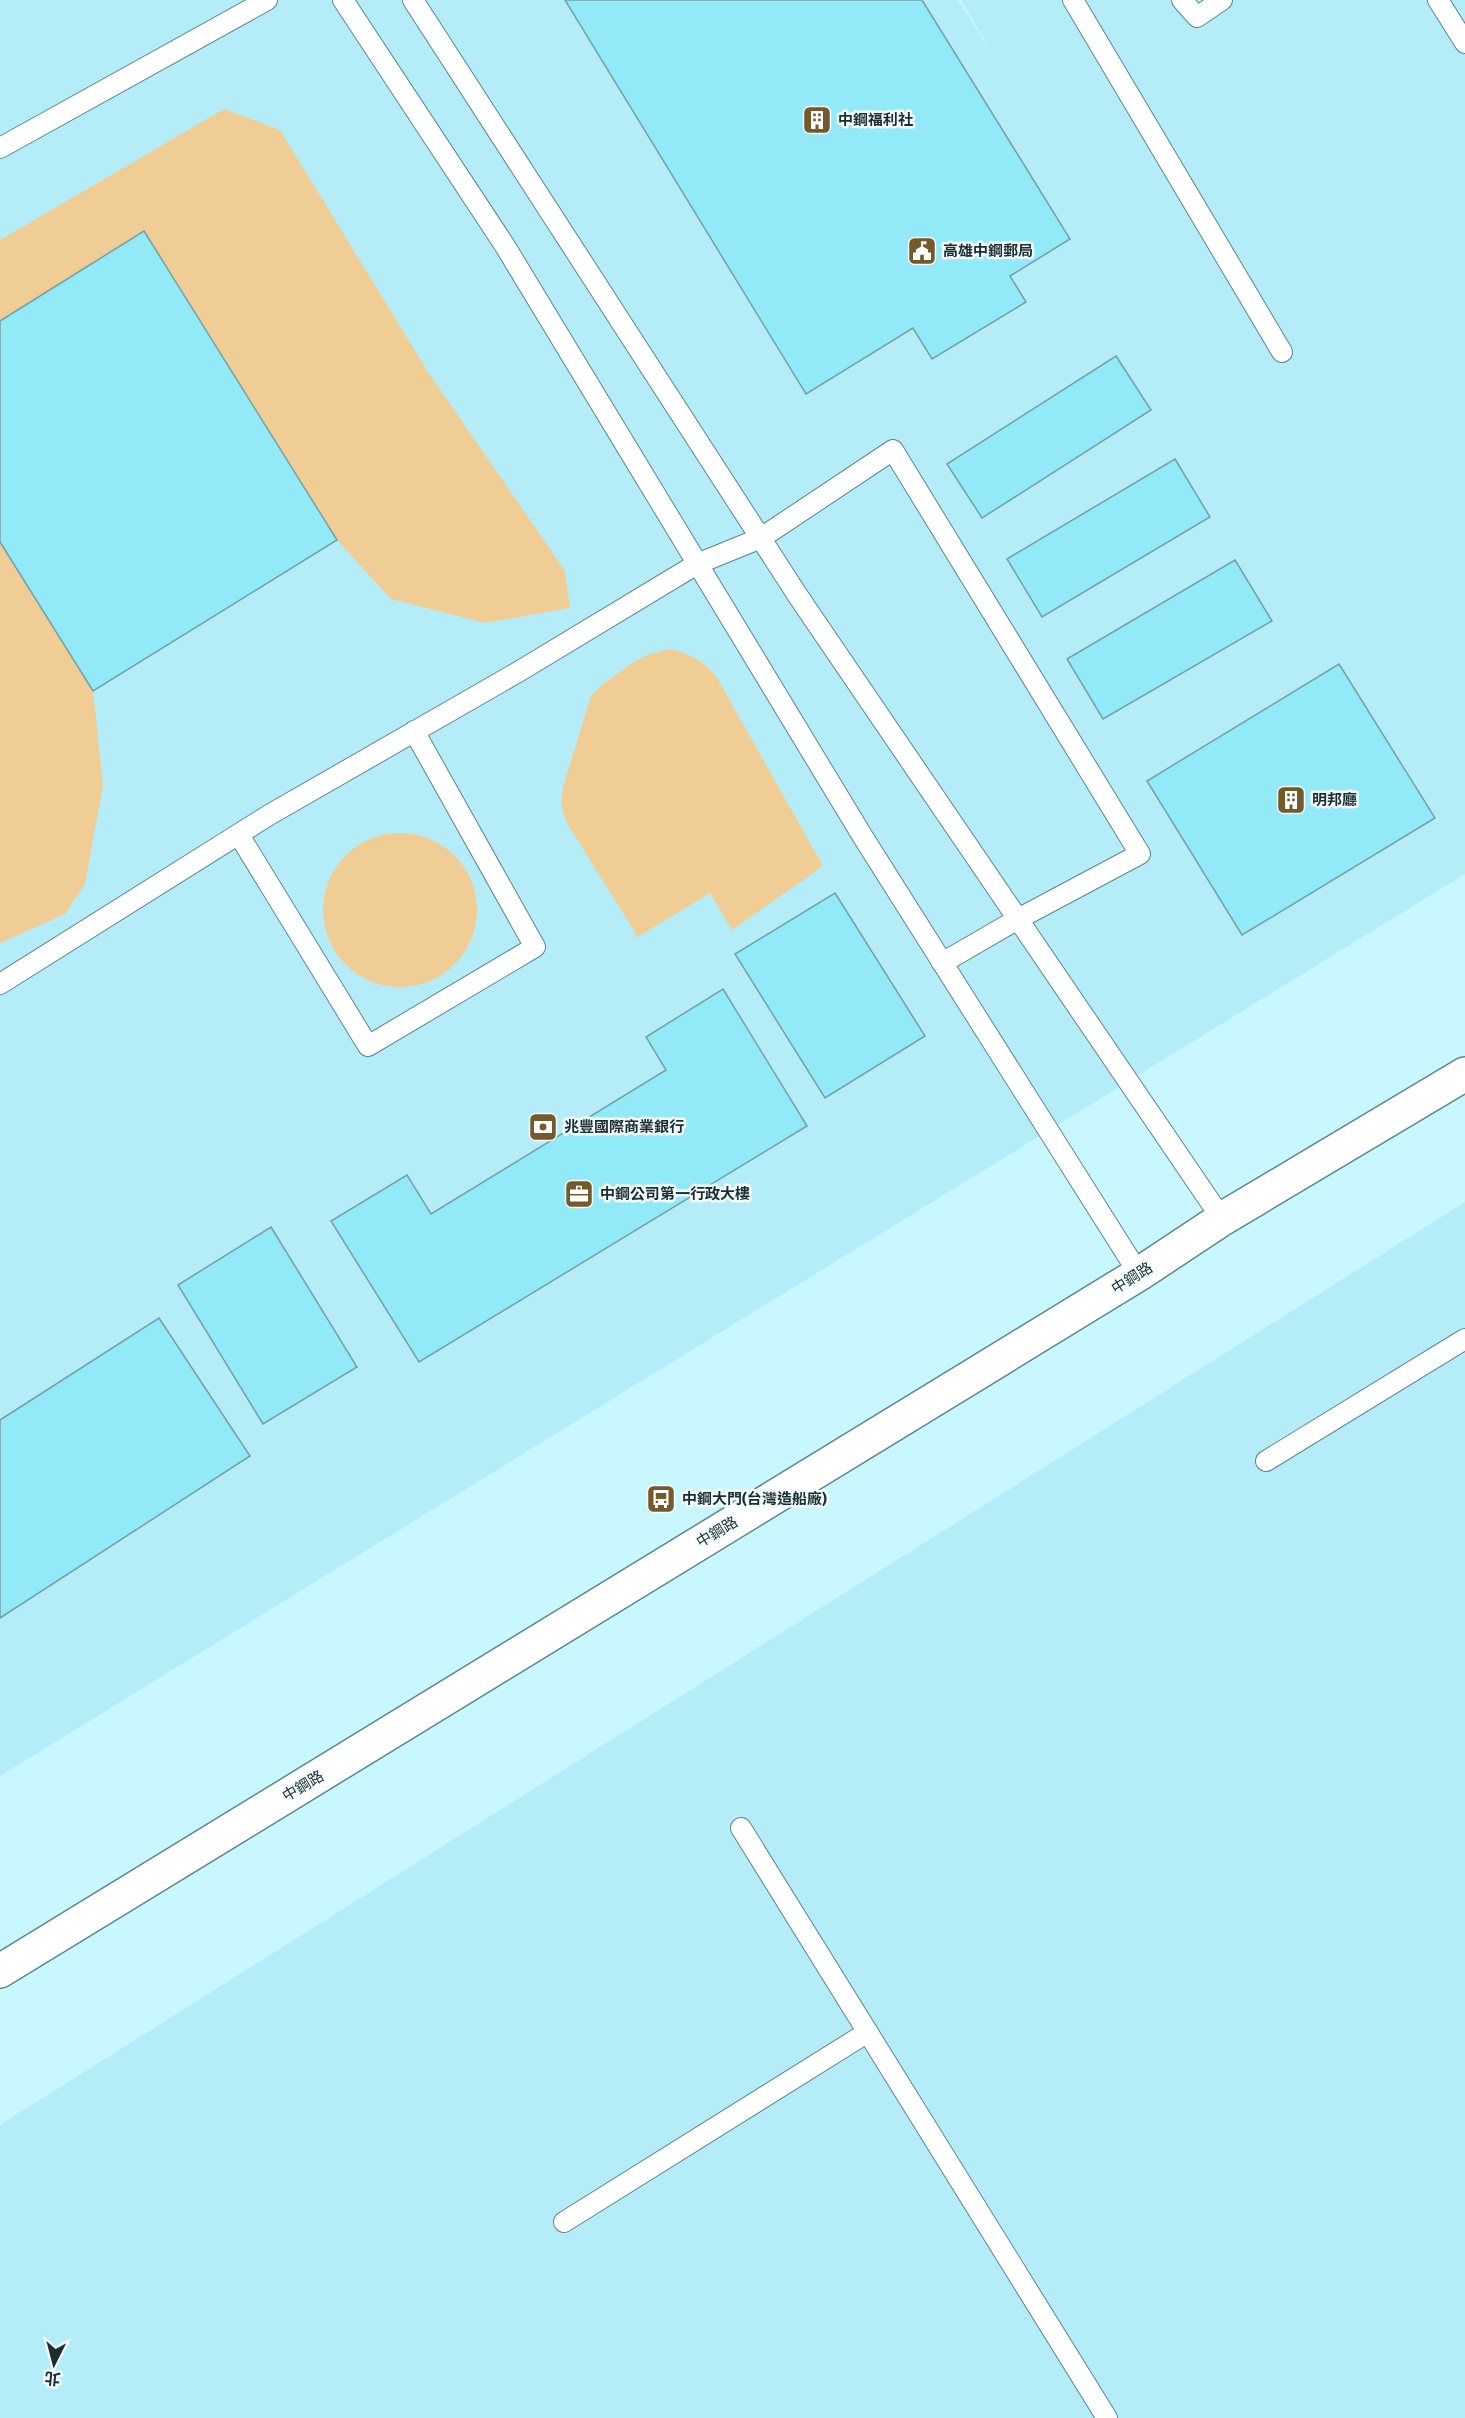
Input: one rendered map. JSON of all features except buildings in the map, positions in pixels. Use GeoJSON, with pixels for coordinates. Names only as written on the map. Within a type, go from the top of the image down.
{"type":"FeatureCollection","features":[{"type":"Feature","properties":{"kind":"street","name":"中鋼路"},"geometry":{"type":"LineString","coordinates":[[0,1971],[1140,1274],[1222,1219],[1465,1074]]}},
{"type":"Feature","properties":{"kind":"lane"},"geometry":{"type":"LineString","coordinates":[[0,148],[267,0]]}},
{"type":"Feature","properties":{"kind":"lane"},"geometry":{"type":"LineString","coordinates":[[344,0],[505,246],[942,963],[1140,1274]]}},
{"type":"Feature","properties":{"kind":"lane"},"geometry":{"type":"LineString","coordinates":[[413,0],[798,596],[1222,1219]]}},
{"type":"Feature","properties":{"kind":"lane"},"geometry":{"type":"LineString","coordinates":[[1073,0],[1282,352]]}},
{"type":"Feature","properties":{"kind":"lane"},"geometry":{"type":"LineString","coordinates":[[1182,0],[1197,17],[1222,0]]}},
{"type":"Feature","properties":{"kind":"lane"},"geometry":{"type":"LineString","coordinates":[[1438,0],[1465,43]]}},
{"type":"Feature","properties":{"kind":"lane"},"geometry":{"type":"LineString","coordinates":[[0,984],[238,835],[697,564],[761,538],[893,450],[1140,854],[1018,919],[942,963]]}},
{"type":"Feature","properties":{"kind":"lane"},"geometry":{"type":"LineString","coordinates":[[238,835],[368,1046],[535,947],[414,731]]}},
{"type":"Feature","properties":{"kind":"lane"},"geometry":{"type":"LineString","coordinates":[[1266,1461],[1465,1339]]}},
{"type":"Feature","properties":{"kind":"lane"},"geometry":{"type":"LineString","coordinates":[[741,1828],[1107,2418]]}},
{"type":"Feature","properties":{"kind":"lane"},"geometry":{"type":"LineString","coordinates":[[564,2222],[868,2032]]}},
{"type":"Feature","properties":{"kind":"shaded area"},"geometry":{"type":"Polygon","coordinates":[[[0,0],[958,0],[995,58],[961,0],[1465,0],[1465,874],[0,1776],[0,0]]]}},
{"type":"Feature","properties":{"kind":"shaded area"},"geometry":{"type":"Polygon","coordinates":[[[224,109],[280,130],[428,372],[565,571],[570,608],[485,623],[391,599],[337,540],[144,232],[0,321],[0,240],[224,109]]]}},
{"type":"Feature","properties":{"kind":"shaded area"},"geometry":{"type":"Polygon","coordinates":[[[0,542],[93,691],[103,785],[85,884],[65,914],[0,943],[0,542]]]}},
{"type":"Feature","properties":{"kind":"shaded area"},"geometry":{"type":"Polygon","coordinates":[[[670,649],[695,658],[716,676],[823,866],[732,930],[710,893],[638,937],[568,825],[561,806],[563,787],[591,696],[632,663],[649,654],[670,649]]]}},
{"type":"Feature","properties":{"kind":"shaded area"},"geometry":{"type":"Polygon","coordinates":[[[400,833],[415,834],[429,839],[443,846],[454,856],[464,867],[471,881],[476,895],[476,925],[471,939],[464,953],[454,964],[443,974],[429,981],[415,986],[400,987],[385,986],[371,981],[357,974],[346,964],[336,953],[329,939],[324,925],[323,910],[324,895],[329,881],[336,867],[346,856],[357,846],[371,839],[385,834],[400,833]]]}},
{"type":"Feature","properties":{"kind":"shaded area"},"geometry":{"type":"Polygon","coordinates":[[[1465,1202],[1465,2418],[0,2418],[0,2125],[1465,1202]]]}},
{"type":"Feature","properties":{"kind":"place","name":"中鋼福利社"},"geometry":{"type":"Point","coordinates":[817,120]}},
{"type":"Feature","properties":{"kind":"place","name":"高雄中鋼郵局"},"geometry":{"type":"Point","coordinates":[922,251]}},
{"type":"Feature","properties":{"kind":"place","name":"明邦廳"},"geometry":{"type":"Point","coordinates":[1291,800]}},
{"type":"Feature","properties":{"kind":"place","name":"兆豐國際商業銀行"},"geometry":{"type":"Point","coordinates":[543,1127]}},
{"type":"Feature","properties":{"kind":"place","name":"中鋼公司第一行政大樓"},"geometry":{"type":"Point","coordinates":[579,1194]}},
{"type":"Feature","properties":{"kind":"place","name":"中鋼大門(台灣造船廠)"},"geometry":{"type":"Point","coordinates":[661,1499]}}]}
